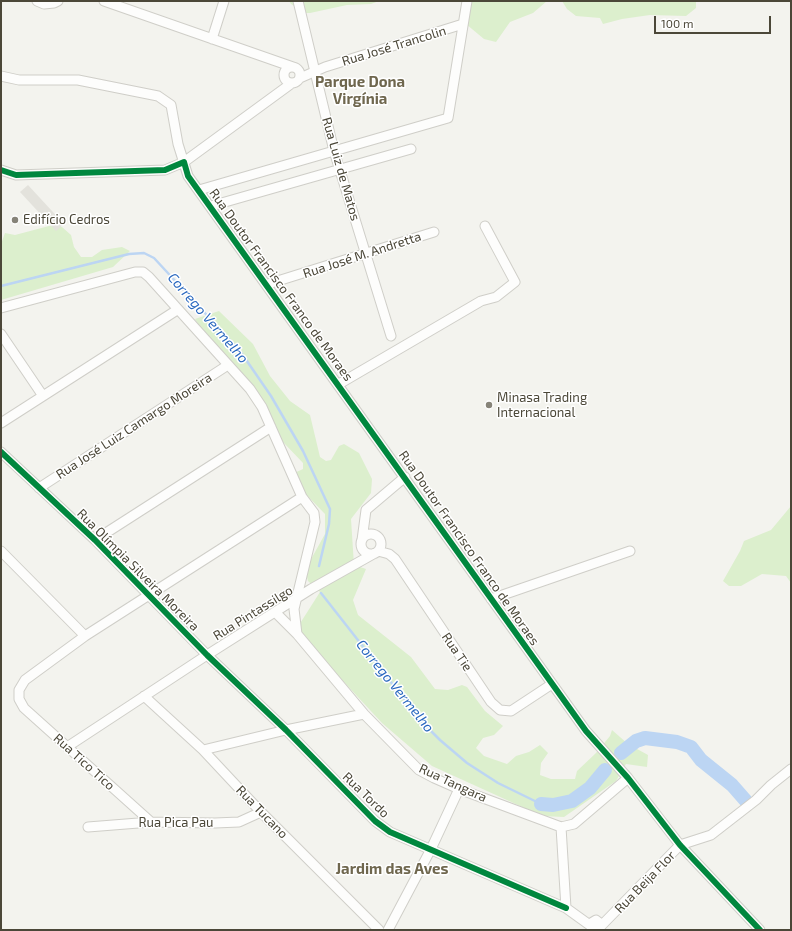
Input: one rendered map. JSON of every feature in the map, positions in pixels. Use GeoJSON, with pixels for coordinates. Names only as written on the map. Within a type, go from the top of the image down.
{"type":"FeatureCollection","features":[{"type":"Feature","properties":{"kind":"street"},"geometry":{"type":"LineString","coordinates":[[37,1],[44,4],[58,1]]}},
{"type":"Feature","properties":{"kind":"street"},"geometry":{"type":"LineString","coordinates":[[104,1],[295,68],[300,74],[300,78]]}},
{"type":"Feature","properties":{"kind":"street"},"geometry":{"type":"LineString","coordinates":[[212,39],[224,1]]}},
{"type":"Feature","properties":{"kind":"street","name":"Rua Luiz de Matos"},"geometry":{"type":"LineString","coordinates":[[298,1],[334,151],[391,336]]}},
{"type":"Feature","properties":{"kind":"street"},"geometry":{"type":"LineString","coordinates":[[199,190],[448,118],[467,1]]}},
{"type":"Feature","properties":{"kind":"street","name":"Rua José Trancolin"},"geometry":{"type":"LineString","coordinates":[[295,68],[315,69],[325,67],[463,24]]}},
{"type":"Feature","properties":{"kind":"street"},"geometry":{"type":"LineString","coordinates":[[278,62],[287,78]]}},
{"type":"Feature","properties":{"kind":"street"},"geometry":{"type":"LineString","coordinates":[[1,170],[16,176],[165,170],[184,162],[277,94],[287,78],[289,67],[295,68]]}},
{"type":"Feature","properties":{"kind":"street","name":"Rua José Trancolin"},"geometry":{"type":"LineString","coordinates":[[287,78],[295,83],[300,78],[315,69]]}},
{"type":"Feature","properties":{"kind":"street","name":"Rua Doutor Francisco Franco de Moraes"},"geometry":{"type":"LineString","coordinates":[[1,76],[19,80],[78,80],[158,96],[171,105],[178,144],[188,176],[268,284],[586,731],[628,778],[680,845],[760,930]]}},
{"type":"Feature","properties":{"kind":"street"},"geometry":{"type":"LineString","coordinates":[[211,206],[411,149]]}},
{"type":"Feature","properties":{"kind":"street"},"geometry":{"type":"LineString","coordinates":[[338,384],[481,301],[496,297],[515,282],[485,226]]}},
{"type":"Feature","properties":{"kind":"street","name":"Rua José M. Andretta"},"geometry":{"type":"LineString","coordinates":[[268,284],[434,232]]}},
{"type":"Feature","properties":{"kind":"street"},"geometry":{"type":"LineString","coordinates":[[1,308],[135,272],[143,272],[250,388],[262,407],[302,497],[314,513],[315,522],[296,599],[294,618],[297,634]]}},
{"type":"Feature","properties":{"kind":"street"},"geometry":{"type":"LineString","coordinates":[[1,423],[177,310]]}},
{"type":"Feature","properties":{"kind":"street"},"geometry":{"type":"LineString","coordinates":[[1,334],[43,396]]}},
{"type":"Feature","properties":{"kind":"street","name":"Rua José Luiz Camargo Moreira"},"geometry":{"type":"LineString","coordinates":[[39,488],[228,365]]}},
{"type":"Feature","properties":{"kind":"street"},"geometry":{"type":"LineString","coordinates":[[95,540],[271,427]]}},
{"type":"Feature","properties":{"kind":"street","name":"Rua Olímpia Silveira Moreira"},"geometry":{"type":"LineString","coordinates":[[1,452],[95,540],[207,655]]}},
{"type":"Feature","properties":{"kind":"street"},"geometry":{"type":"LineString","coordinates":[[364,515],[381,544],[376,552],[367,553],[362,544],[364,515],[366,510],[405,477]]}},
{"type":"Feature","properties":{"kind":"street"},"geometry":{"type":"LineString","coordinates":[[1,551],[85,636],[302,497]]}},
{"type":"Feature","properties":{"kind":"street"},"geometry":{"type":"LineString","coordinates":[[351,566],[368,535],[375,535]]}},
{"type":"Feature","properties":{"kind":"street"},"geometry":{"type":"LineString","coordinates":[[491,599],[630,551]]}},
{"type":"Feature","properties":{"kind":"street","name":"Rua Pintassilgo"},"geometry":{"type":"LineString","coordinates":[[67,747],[311,589],[376,552]]}},
{"type":"Feature","properties":{"kind":"street","name":"Rua Tie"},"geometry":{"type":"LineString","coordinates":[[376,552],[390,554],[395,559],[491,702],[500,710],[511,711],[552,684]]}},
{"type":"Feature","properties":{"kind":"street"},"geometry":{"type":"LineString","coordinates":[[301,576],[304,584],[311,589]]}},
{"type":"Feature","properties":{"kind":"street","name":"Rua Tangara"},"geometry":{"type":"LineString","coordinates":[[275,612],[297,634],[364,714],[419,770],[459,789],[561,827]]}},
{"type":"Feature","properties":{"kind":"street","name":"Rua Tico Tico"},"geometry":{"type":"LineString","coordinates":[[85,636],[25,680],[18,690],[19,699],[24,708],[151,822]]}},
{"type":"Feature","properties":{"kind":"street","name":"Rua Tordo"},"geometry":{"type":"LineString","coordinates":[[207,655],[286,730],[375,821],[390,832],[566,908],[596,927]]}},
{"type":"Feature","properties":{"kind":"street","name":"Rua Tucano"},"geometry":{"type":"LineString","coordinates":[[144,696],[203,750],[261,812],[380,930]]}},
{"type":"Feature","properties":{"kind":"street"},"geometry":{"type":"LineString","coordinates":[[203,750],[286,730],[364,714]]}},
{"type":"Feature","properties":{"kind":"street"},"geometry":{"type":"LineString","coordinates":[[680,845],[711,834],[756,800],[771,785],[791,769]]}},
{"type":"Feature","properties":{"kind":"street"},"geometry":{"type":"LineString","coordinates":[[577,914],[570,900],[565,877],[561,827],[574,824],[628,778]]}},
{"type":"Feature","properties":{"kind":"street"},"geometry":{"type":"LineString","coordinates":[[388,930],[431,849],[459,789]]}},
{"type":"Feature","properties":{"kind":"street","name":"Rua Pica Pau"},"geometry":{"type":"LineString","coordinates":[[88,826],[151,822],[239,822],[261,812]]}},
{"type":"Feature","properties":{"kind":"street","name":"Rua Beija Flor"},"geometry":{"type":"LineString","coordinates":[[596,927],[609,918],[680,845]]}},
{"type":"Feature","properties":{"kind":"street"},"geometry":{"type":"LineString","coordinates":[[565,877],[564,891],[566,908]]}},
{"type":"Feature","properties":{"kind":"street"},"geometry":{"type":"LineString","coordinates":[[548,901],[564,891]]}},
{"type":"Feature","properties":{"kind":"green space"},"geometry":{"type":"Polygon","coordinates":[[[289,1],[379,1],[371,4],[347,5],[305,13],[289,1]]]}},
{"type":"Feature","properties":{"kind":"green space"},"geometry":{"type":"Polygon","coordinates":[[[473,1],[547,1],[533,13],[510,22],[496,42],[484,39],[466,24],[466,12],[473,1]]]}},
{"type":"Feature","properties":{"kind":"green space"},"geometry":{"type":"Polygon","coordinates":[[[562,1],[696,1],[696,8],[686,16],[650,15],[622,19],[603,24],[600,18],[576,16],[567,9],[562,1]]]}},
{"type":"Feature","properties":{"kind":"green space"},"geometry":{"type":"Polygon","coordinates":[[[49,226],[62,227],[71,235],[74,247],[81,257],[92,257],[102,250],[122,247],[130,251],[113,267],[1,300],[1,244],[5,233],[15,235],[49,226]]]}},
{"type":"Feature","properties":{"kind":"green space"},"geometry":{"type":"Polygon","coordinates":[[[219,311],[253,344],[270,376],[290,401],[310,415],[320,457],[326,461],[331,460],[339,446],[344,444],[359,453],[372,479],[371,493],[351,519],[354,565],[366,569],[353,600],[358,615],[411,657],[435,689],[448,690],[462,685],[467,687],[485,711],[503,726],[494,735],[483,738],[476,748],[484,756],[507,764],[516,756],[529,752],[540,745],[548,753],[541,763],[540,775],[551,779],[575,779],[577,771],[596,753],[610,736],[612,730],[628,744],[648,755],[647,767],[626,764],[616,781],[564,817],[542,816],[432,766],[382,723],[305,640],[299,625],[320,592],[308,581],[305,570],[325,534],[325,514],[293,481],[292,474],[303,469],[303,463],[283,442],[253,390],[214,351],[195,319],[219,311]]]}},
{"type":"Feature","properties":{"kind":"green space"},"geometry":{"type":"Polygon","coordinates":[[[791,506],[791,583],[786,576],[762,574],[741,586],[729,586],[723,581],[744,541],[771,530],[791,506]]]}},
{"type":"Feature","properties":{"kind":"shaded area"},"geometry":{"type":"Polygon","coordinates":[[[28,185],[64,224],[56,231],[20,192],[28,185]]]}},
{"type":"Feature","properties":{"kind":"waterway","name":"Corrego Vermelho"},"geometry":{"type":"LineString","coordinates":[[1,286],[129,254],[144,253],[154,258],[240,351],[271,396],[303,451],[330,509],[329,524],[319,566]]}},
{"type":"Feature","properties":{"kind":"waterway","name":"Corrego Vermelho"},"geometry":{"type":"LineString","coordinates":[[321,593],[423,723],[440,740],[467,763],[498,783],[541,804]]}},
{"type":"Feature","properties":{"kind":"waterway"},"geometry":{"type":"LineString","coordinates":[[621,753],[636,741],[645,738],[677,742],[691,747],[701,760],[732,785],[746,801]]}},
{"type":"Feature","properties":{"kind":"waterway"},"geometry":{"type":"LineString","coordinates":[[541,804],[553,805],[572,801],[590,788],[605,770]]}},
{"type":"Feature","properties":{"kind":"cycle path"},"geometry":{"type":"LineString","coordinates":[[1,170],[16,175],[165,170],[184,162],[188,176],[586,731],[628,778],[680,845],[760,930]]}},
{"type":"Feature","properties":{"kind":"cycle path"},"geometry":{"type":"LineString","coordinates":[[1,452],[95,540],[207,655],[286,730],[375,821],[390,832],[566,908]]}},
{"type":"Feature","properties":{"kind":"place","name":"Edifício Cedros"},"geometry":{"type":"Point","coordinates":[15,220]}},
{"type":"Feature","properties":{"kind":"place","name":"Minasa Trading Internacional"},"geometry":{"type":"Point","coordinates":[489,405]}},
{"type":"Feature","properties":{"kind":"district","name":"Parque Dona Virgínia"},"geometry":{"type":"Point","coordinates":[360,90]}},
{"type":"Feature","properties":{"kind":"district","name":"Jardim das Aves"},"geometry":{"type":"Point","coordinates":[392,869]}}]}
